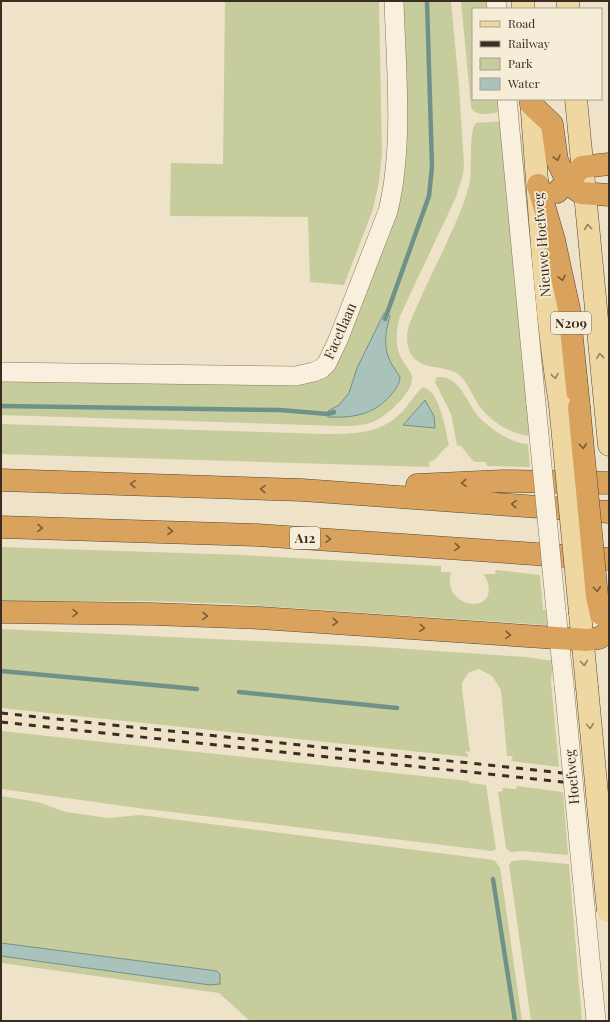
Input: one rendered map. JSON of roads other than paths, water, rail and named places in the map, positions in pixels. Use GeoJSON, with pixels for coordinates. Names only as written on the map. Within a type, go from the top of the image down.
{"type":"FeatureCollection","features":[{"type":"Feature","properties":{"kind":"highway","name":"N209"},"geometry":{"type":"LineString","coordinates":[[531,102],[552,124],[543,132],[567,182]]}},
{"type":"Feature","properties":{"kind":"highway"},"geometry":{"type":"LineString","coordinates":[[582,167],[609,164]]}},
{"type":"Feature","properties":{"kind":"highway","name":"N209"},"geometry":{"type":"LineString","coordinates":[[540,242],[540,226],[545,209],[552,197],[582,167]]}},
{"type":"Feature","properties":{"kind":"highway"},"geometry":{"type":"LineString","coordinates":[[567,182],[574,189],[585,194],[609,195]]}},
{"type":"Feature","properties":{"kind":"highway","name":"N209"},"geometry":{"type":"LineString","coordinates":[[538,185],[554,240],[570,319],[570,406],[600,622]]}},
{"type":"Feature","properties":{"kind":"highway"},"geometry":{"type":"LineString","coordinates":[[1,480],[302,490],[609,512]]}},
{"type":"Feature","properties":{"kind":"highway"},"geometry":{"type":"LineString","coordinates":[[302,490],[503,482],[609,483]]}},
{"type":"Feature","properties":{"kind":"highway","name":"A12"},"geometry":{"type":"LineString","coordinates":[[1,527],[271,536],[609,558]]}},
{"type":"Feature","properties":{"kind":"highway"},"geometry":{"type":"LineString","coordinates":[[1,612],[152,614],[260,618],[582,640]]}},
{"type":"Feature","properties":{"kind":"main road","name":"N209"},"geometry":{"type":"LineString","coordinates":[[576,100],[609,445]]}},
{"type":"Feature","properties":{"kind":"main road","name":"Nieuwe Hoefweg"},"geometry":{"type":"LineString","coordinates":[[543,132],[538,185],[540,242],[550,346],[570,406],[572,534]]}},
{"type":"Feature","properties":{"kind":"main road","name":"Hoefweg"},"geometry":{"type":"LineString","coordinates":[[572,534],[600,622],[582,640],[608,916]]}},
{"type":"Feature","properties":{"kind":"street","name":"Facetlaan"},"geometry":{"type":"LineString","coordinates":[[1,372],[296,376],[305,375],[321,369],[327,363],[338,340],[388,211],[392,195],[395,178],[397,138],[394,1]]}},
{"type":"Feature","properties":{"kind":"street","name":"Nieuwe Hoefweg"},"geometry":{"type":"LineString","coordinates":[[507,100],[548,532]]}},
{"type":"Feature","properties":{"kind":"street","name":"Hoefweg"},"geometry":{"type":"LineString","coordinates":[[548,532],[596,1021]]}},
{"type":"Feature","properties":{"kind":"water"},"geometry":{"type":"Polygon","coordinates":[[[384,313],[390,316],[386,334],[386,346],[388,357],[400,377],[398,385],[392,394],[370,411],[354,416],[328,417],[328,411],[339,405],[349,393],[357,368],[384,313]]]}},
{"type":"Feature","properties":{"kind":"water"},"geometry":{"type":"Polygon","coordinates":[[[425,400],[434,416],[435,428],[403,425],[425,400]]]}},
{"type":"Feature","properties":{"kind":"water"},"geometry":{"type":"Polygon","coordinates":[[[1,943],[217,971],[220,974],[220,984],[210,985],[1,956],[1,943]]]}},
{"type":"Feature","properties":{"kind":"waterway"},"geometry":{"type":"LineString","coordinates":[[385,319],[429,196],[432,167],[427,1]]}},
{"type":"Feature","properties":{"kind":"waterway"},"geometry":{"type":"LineString","coordinates":[[1,406],[280,410],[328,414],[334,412]]}},
{"type":"Feature","properties":{"kind":"waterway"},"geometry":{"type":"LineString","coordinates":[[1,671],[197,689]]}},
{"type":"Feature","properties":{"kind":"waterway"},"geometry":{"type":"LineString","coordinates":[[239,692],[397,708]]}},
{"type":"Feature","properties":{"kind":"waterway"},"geometry":{"type":"LineString","coordinates":[[493,879],[515,1021]]}},
{"type":"Feature","properties":{"kind":"railway"},"geometry":{"type":"LineString","coordinates":[[1,713],[609,778]]}},
{"type":"Feature","properties":{"kind":"railway"},"geometry":{"type":"LineString","coordinates":[[1,722],[609,787]]}}]}
